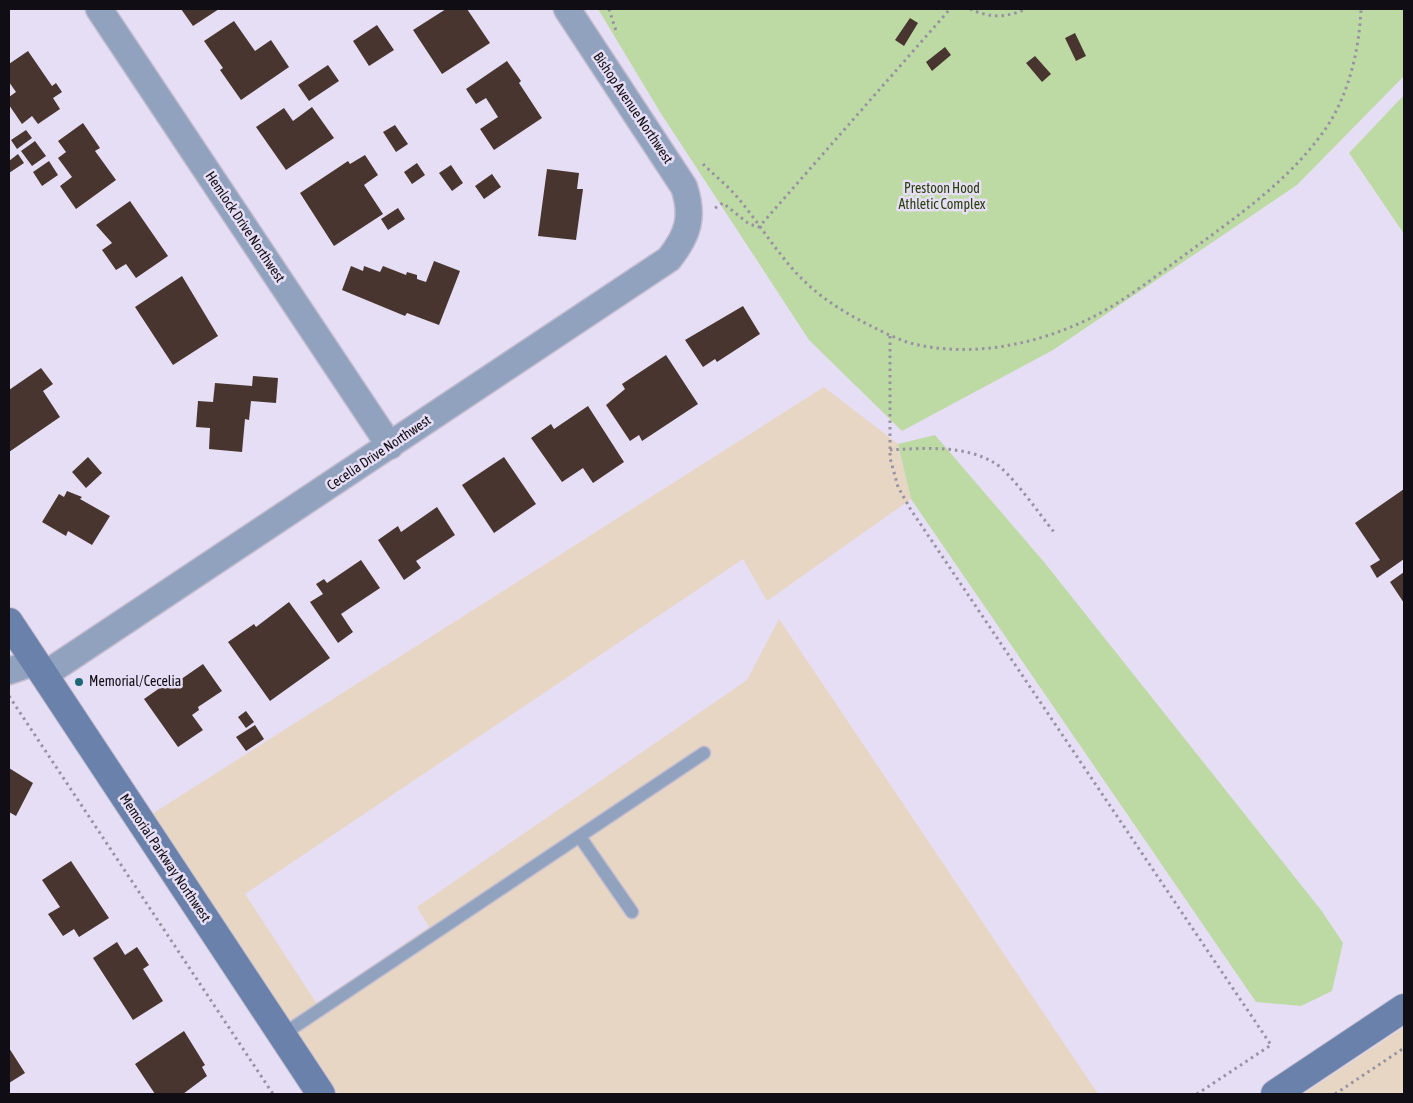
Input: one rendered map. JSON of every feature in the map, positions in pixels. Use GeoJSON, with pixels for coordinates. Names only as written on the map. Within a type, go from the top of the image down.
{"type":"FeatureCollection","features":[{"type":"Feature","properties":{"kind":"street","name":"Hemlock Drive Northwest"},"geometry":{"type":"LineString","coordinates":[[99,9],[390,446]]}},
{"type":"Feature","properties":{"kind":"street","name":"Bishop Avenue Northwest"},"geometry":{"type":"LineString","coordinates":[[567,9],[684,187],[690,211]]}},
{"type":"Feature","properties":{"kind":"street","name":"Cecelia Drive Northwest"},"geometry":{"type":"LineString","coordinates":[[9,671],[39,668],[390,446],[669,259],[684,240],[690,211]]}},
{"type":"Feature","properties":{"kind":"street","name":"Memorial Parkway Northwest"},"geometry":{"type":"LineString","coordinates":[[9,622],[321,1094]]}},
{"type":"Feature","properties":{"kind":"street"},"geometry":{"type":"LineString","coordinates":[[1275,1094],[1404,1008]]}},
{"type":"Feature","properties":{"kind":"lane"},"geometry":{"type":"LineString","coordinates":[[282,1035],[704,753]]}},
{"type":"Feature","properties":{"kind":"lane"},"geometry":{"type":"LineString","coordinates":[[580,837],[632,912]]}},
{"type":"Feature","properties":{"kind":"path"},"geometry":{"type":"LineString","coordinates":[[609,9],[618,37]]}},
{"type":"Feature","properties":{"kind":"path"},"geometry":{"type":"LineString","coordinates":[[760,227],[950,9]]}},
{"type":"Feature","properties":{"kind":"path"},"geometry":{"type":"LineString","coordinates":[[970,9],[986,16],[1010,16],[1026,9]]}},
{"type":"Feature","properties":{"kind":"path"},"geometry":{"type":"LineString","coordinates":[[701,162],[737,197],[801,279],[848,315],[890,336],[914,344],[957,349],[998,348],[1040,338],[1093,316],[1150,280],[1243,212],[1292,170],[1320,138],[1337,106],[1353,69],[1360,31],[1361,9]]}},
{"type":"Feature","properties":{"kind":"path"},"geometry":{"type":"LineString","coordinates":[[890,336],[890,458],[898,487],[911,510],[1271,1045],[1197,1094]]}},
{"type":"Feature","properties":{"kind":"path"},"geometry":{"type":"LineString","coordinates":[[890,450],[932,448],[967,453],[993,462],[1054,532]]}},
{"type":"Feature","properties":{"kind":"path"},"geometry":{"type":"LineString","coordinates":[[9,696],[273,1094]]}},
{"type":"Feature","properties":{"kind":"path"},"geometry":{"type":"LineString","coordinates":[[1335,1094],[1404,1048]]}},
{"type":"Feature","properties":{"kind":"shaded area"},"geometry":{"type":"Polygon","coordinates":[[[824,387],[898,444],[911,499],[767,601],[743,559],[245,894],[317,1004],[429,927],[417,907],[747,680],[779,619],[1098,1094],[338,1094],[152,814],[824,387]]]}},
{"type":"Feature","properties":{"kind":"shaded area"},"geometry":{"type":"Polygon","coordinates":[[[1404,1027],[1404,1094],[1303,1094],[1404,1027]]]}},
{"type":"Feature","properties":{"kind":"green space","name":"Prestoon Hood Athletic Complex"},"geometry":{"type":"Polygon","coordinates":[[[598,9],[1404,9],[1404,76],[1297,185],[1053,350],[902,431],[809,340],[660,112],[598,9]]]}},
{"type":"Feature","properties":{"kind":"green space"},"geometry":{"type":"Polygon","coordinates":[[[1404,95],[1404,234],[1349,153],[1404,95]]]}},
{"type":"Feature","properties":{"kind":"green space"},"geometry":{"type":"Polygon","coordinates":[[[935,435],[1044,562],[1321,910],[1343,943],[1332,991],[1301,1006],[1256,1002],[911,499],[898,444],[935,435]]]}},
{"type":"Feature","properties":{"kind":"building"},"geometry":{"type":"Polygon","coordinates":[[[181,9],[219,9],[193,26],[181,9]]]}},
{"type":"Feature","properties":{"kind":"building"},"geometry":{"type":"Polygon","coordinates":[[[446,9],[467,9],[490,43],[442,74],[413,30],[446,9]]]}},
{"type":"Feature","properties":{"kind":"building"},"geometry":{"type":"Polygon","coordinates":[[[910,18],[918,23],[904,46],[895,40],[910,18]]]}},
{"type":"Feature","properties":{"kind":"building"},"geometry":{"type":"Polygon","coordinates":[[[234,21],[255,51],[271,40],[289,67],[241,100],[220,70],[223,68],[204,41],[234,21]]]}},
{"type":"Feature","properties":{"kind":"building"},"geometry":{"type":"Polygon","coordinates":[[[377,25],[394,50],[369,66],[353,41],[377,25]]]}},
{"type":"Feature","properties":{"kind":"building"},"geometry":{"type":"Polygon","coordinates":[[[1075,33],[1086,56],[1076,61],[1065,38],[1075,33]]]}},
{"type":"Feature","properties":{"kind":"building"},"geometry":{"type":"Polygon","coordinates":[[[945,47],[951,55],[932,71],[926,62],[945,47]]]}},
{"type":"Feature","properties":{"kind":"building"},"geometry":{"type":"Polygon","coordinates":[[[28,51],[52,86],[56,83],[62,92],[53,98],[60,109],[38,124],[32,116],[22,124],[9,105],[9,97],[16,92],[9,82],[9,64],[28,51]]]}},
{"type":"Feature","properties":{"kind":"building"},"geometry":{"type":"Polygon","coordinates":[[[1035,56],[1051,74],[1042,82],[1026,63],[1035,56]]]}},
{"type":"Feature","properties":{"kind":"building"},"geometry":{"type":"Polygon","coordinates":[[[507,61],[542,118],[494,150],[480,129],[498,117],[486,98],[476,104],[466,89],[507,61]]]}},
{"type":"Feature","properties":{"kind":"building"},"geometry":{"type":"Polygon","coordinates":[[[328,65],[339,81],[309,101],[298,85],[328,65]]]}},
{"type":"Feature","properties":{"kind":"building"},"geometry":{"type":"Polygon","coordinates":[[[312,107],[334,138],[286,170],[256,127],[284,108],[293,121],[312,107]]]}},
{"type":"Feature","properties":{"kind":"building"},"geometry":{"type":"Polygon","coordinates":[[[83,123],[100,148],[95,151],[116,180],[76,209],[60,186],[72,177],[58,158],[66,152],[58,141],[83,123]]]}},
{"type":"Feature","properties":{"kind":"building"},"geometry":{"type":"Polygon","coordinates":[[[395,125],[408,144],[396,152],[383,132],[395,125]]]}},
{"type":"Feature","properties":{"kind":"building"},"geometry":{"type":"Polygon","coordinates":[[[26,130],[32,138],[17,149],[11,140],[26,130]]]}},
{"type":"Feature","properties":{"kind":"building"},"geometry":{"type":"Polygon","coordinates":[[[35,141],[46,156],[32,166],[21,151],[35,141]]]}},
{"type":"Feature","properties":{"kind":"building"},"geometry":{"type":"Polygon","coordinates":[[[18,154],[24,163],[9,173],[9,161],[18,154]]]}},
{"type":"Feature","properties":{"kind":"building"},"geometry":{"type":"Polygon","coordinates":[[[365,155],[378,175],[364,185],[383,214],[334,246],[300,193],[348,161],[350,164],[365,155]]]}},
{"type":"Feature","properties":{"kind":"building"},"geometry":{"type":"Polygon","coordinates":[[[49,161],[58,175],[42,186],[33,172],[49,161]]]}},
{"type":"Feature","properties":{"kind":"building"},"geometry":{"type":"Polygon","coordinates":[[[417,163],[425,175],[412,184],[404,172],[417,163]]]}},
{"type":"Feature","properties":{"kind":"building"},"geometry":{"type":"Polygon","coordinates":[[[451,165],[463,183],[452,191],[439,173],[451,165]]]}},
{"type":"Feature","properties":{"kind":"building"},"geometry":{"type":"Polygon","coordinates":[[[547,169],[579,173],[577,189],[583,189],[576,240],[538,236],[547,169]]]}},
{"type":"Feature","properties":{"kind":"building"},"geometry":{"type":"Polygon","coordinates":[[[492,174],[501,187],[484,199],[475,186],[492,174]]]}},
{"type":"Feature","properties":{"kind":"building"},"geometry":{"type":"Polygon","coordinates":[[[130,201],[168,256],[136,278],[126,264],[116,270],[102,250],[112,243],[96,225],[130,201]]]}},
{"type":"Feature","properties":{"kind":"building"},"geometry":{"type":"Polygon","coordinates":[[[398,208],[405,219],[388,230],[381,219],[398,208]]]}},
{"type":"Feature","properties":{"kind":"building"},"geometry":{"type":"Polygon","coordinates":[[[434,261],[460,271],[439,325],[407,313],[405,316],[342,290],[351,266],[363,271],[364,266],[380,272],[383,266],[406,275],[407,272],[417,275],[417,279],[426,282],[434,261]]]}},
{"type":"Feature","properties":{"kind":"building"},"geometry":{"type":"Polygon","coordinates":[[[182,276],[218,336],[173,365],[135,307],[182,276]]]}},
{"type":"Feature","properties":{"kind":"building"},"geometry":{"type":"Polygon","coordinates":[[[743,306],[760,334],[717,362],[715,359],[703,367],[685,340],[743,306]]]}},
{"type":"Feature","properties":{"kind":"building"},"geometry":{"type":"Polygon","coordinates":[[[666,355],[698,404],[642,441],[639,435],[630,441],[606,405],[625,389],[622,384],[666,355]]]}},
{"type":"Feature","properties":{"kind":"building"},"geometry":{"type":"Polygon","coordinates":[[[41,368],[53,384],[43,391],[60,417],[9,452],[9,390],[41,368]]]}},
{"type":"Feature","properties":{"kind":"building"},"geometry":{"type":"Polygon","coordinates":[[[253,376],[278,378],[276,403],[251,401],[249,420],[245,419],[242,452],[209,449],[210,428],[196,427],[198,401],[213,402],[215,383],[252,386],[253,376]]]}},
{"type":"Feature","properties":{"kind":"building"},"geometry":{"type":"Polygon","coordinates":[[[588,406],[624,462],[593,483],[583,468],[562,482],[531,438],[551,424],[554,429],[588,406]]]}},
{"type":"Feature","properties":{"kind":"building"},"geometry":{"type":"Polygon","coordinates":[[[88,457],[102,473],[86,488],[72,472],[88,457]]]}},
{"type":"Feature","properties":{"kind":"building"},"geometry":{"type":"Polygon","coordinates":[[[504,457],[536,504],[494,533],[462,485],[504,457]]]}},
{"type":"Feature","properties":{"kind":"building"},"geometry":{"type":"Polygon","coordinates":[[[1404,489],[1404,559],[1377,578],[1370,566],[1380,560],[1355,523],[1404,489]]]}},
{"type":"Feature","properties":{"kind":"building"},"geometry":{"type":"Polygon","coordinates":[[[67,491],[82,497],[80,499],[110,516],[92,545],[68,531],[66,536],[42,522],[59,494],[64,497],[67,491]]]}},
{"type":"Feature","properties":{"kind":"building"},"geometry":{"type":"Polygon","coordinates":[[[437,507],[455,535],[416,561],[421,568],[404,580],[378,540],[398,526],[401,532],[437,507]]]}},
{"type":"Feature","properties":{"kind":"building"},"geometry":{"type":"Polygon","coordinates":[[[361,560],[380,588],[341,614],[353,632],[338,643],[310,602],[323,594],[316,584],[324,579],[327,583],[361,560]]]}},
{"type":"Feature","properties":{"kind":"building"},"geometry":{"type":"Polygon","coordinates":[[[1404,572],[1404,603],[1390,582],[1404,572]]]}},
{"type":"Feature","properties":{"kind":"building"},"geometry":{"type":"Polygon","coordinates":[[[289,602],[330,658],[270,701],[228,642],[254,624],[256,627],[289,602]]]}},
{"type":"Feature","properties":{"kind":"building"},"geometry":{"type":"Polygon","coordinates":[[[203,664],[222,691],[198,707],[199,710],[192,715],[203,730],[178,747],[144,699],[174,678],[177,682],[203,664]]]}},
{"type":"Feature","properties":{"kind":"building"},"geometry":{"type":"Polygon","coordinates":[[[246,711],[254,722],[246,728],[238,717],[246,711]]]}},
{"type":"Feature","properties":{"kind":"building"},"geometry":{"type":"Polygon","coordinates":[[[255,725],[264,739],[246,751],[236,737],[255,725]]]}},
{"type":"Feature","properties":{"kind":"building"},"geometry":{"type":"Polygon","coordinates":[[[9,768],[33,783],[16,816],[9,812],[9,768]]]}},
{"type":"Feature","properties":{"kind":"building"},"geometry":{"type":"Polygon","coordinates":[[[71,861],[109,918],[79,937],[74,929],[63,936],[48,914],[60,907],[42,880],[71,861]]]}},
{"type":"Feature","properties":{"kind":"building"},"geometry":{"type":"Polygon","coordinates":[[[117,942],[125,955],[137,947],[149,965],[143,969],[163,1001],[133,1020],[93,958],[117,942]]]}},
{"type":"Feature","properties":{"kind":"building"},"geometry":{"type":"Polygon","coordinates":[[[184,1031],[205,1065],[202,1067],[207,1076],[183,1094],[155,1094],[135,1064],[184,1031]]]}},
{"type":"Feature","properties":{"kind":"building"},"geometry":{"type":"Polygon","coordinates":[[[9,1048],[25,1073],[9,1083],[9,1048]]]}},
{"type":"Feature","properties":{"kind":"place","name":"Memorial/Cecelia"},"geometry":{"type":"Point","coordinates":[79,682]}}]}
